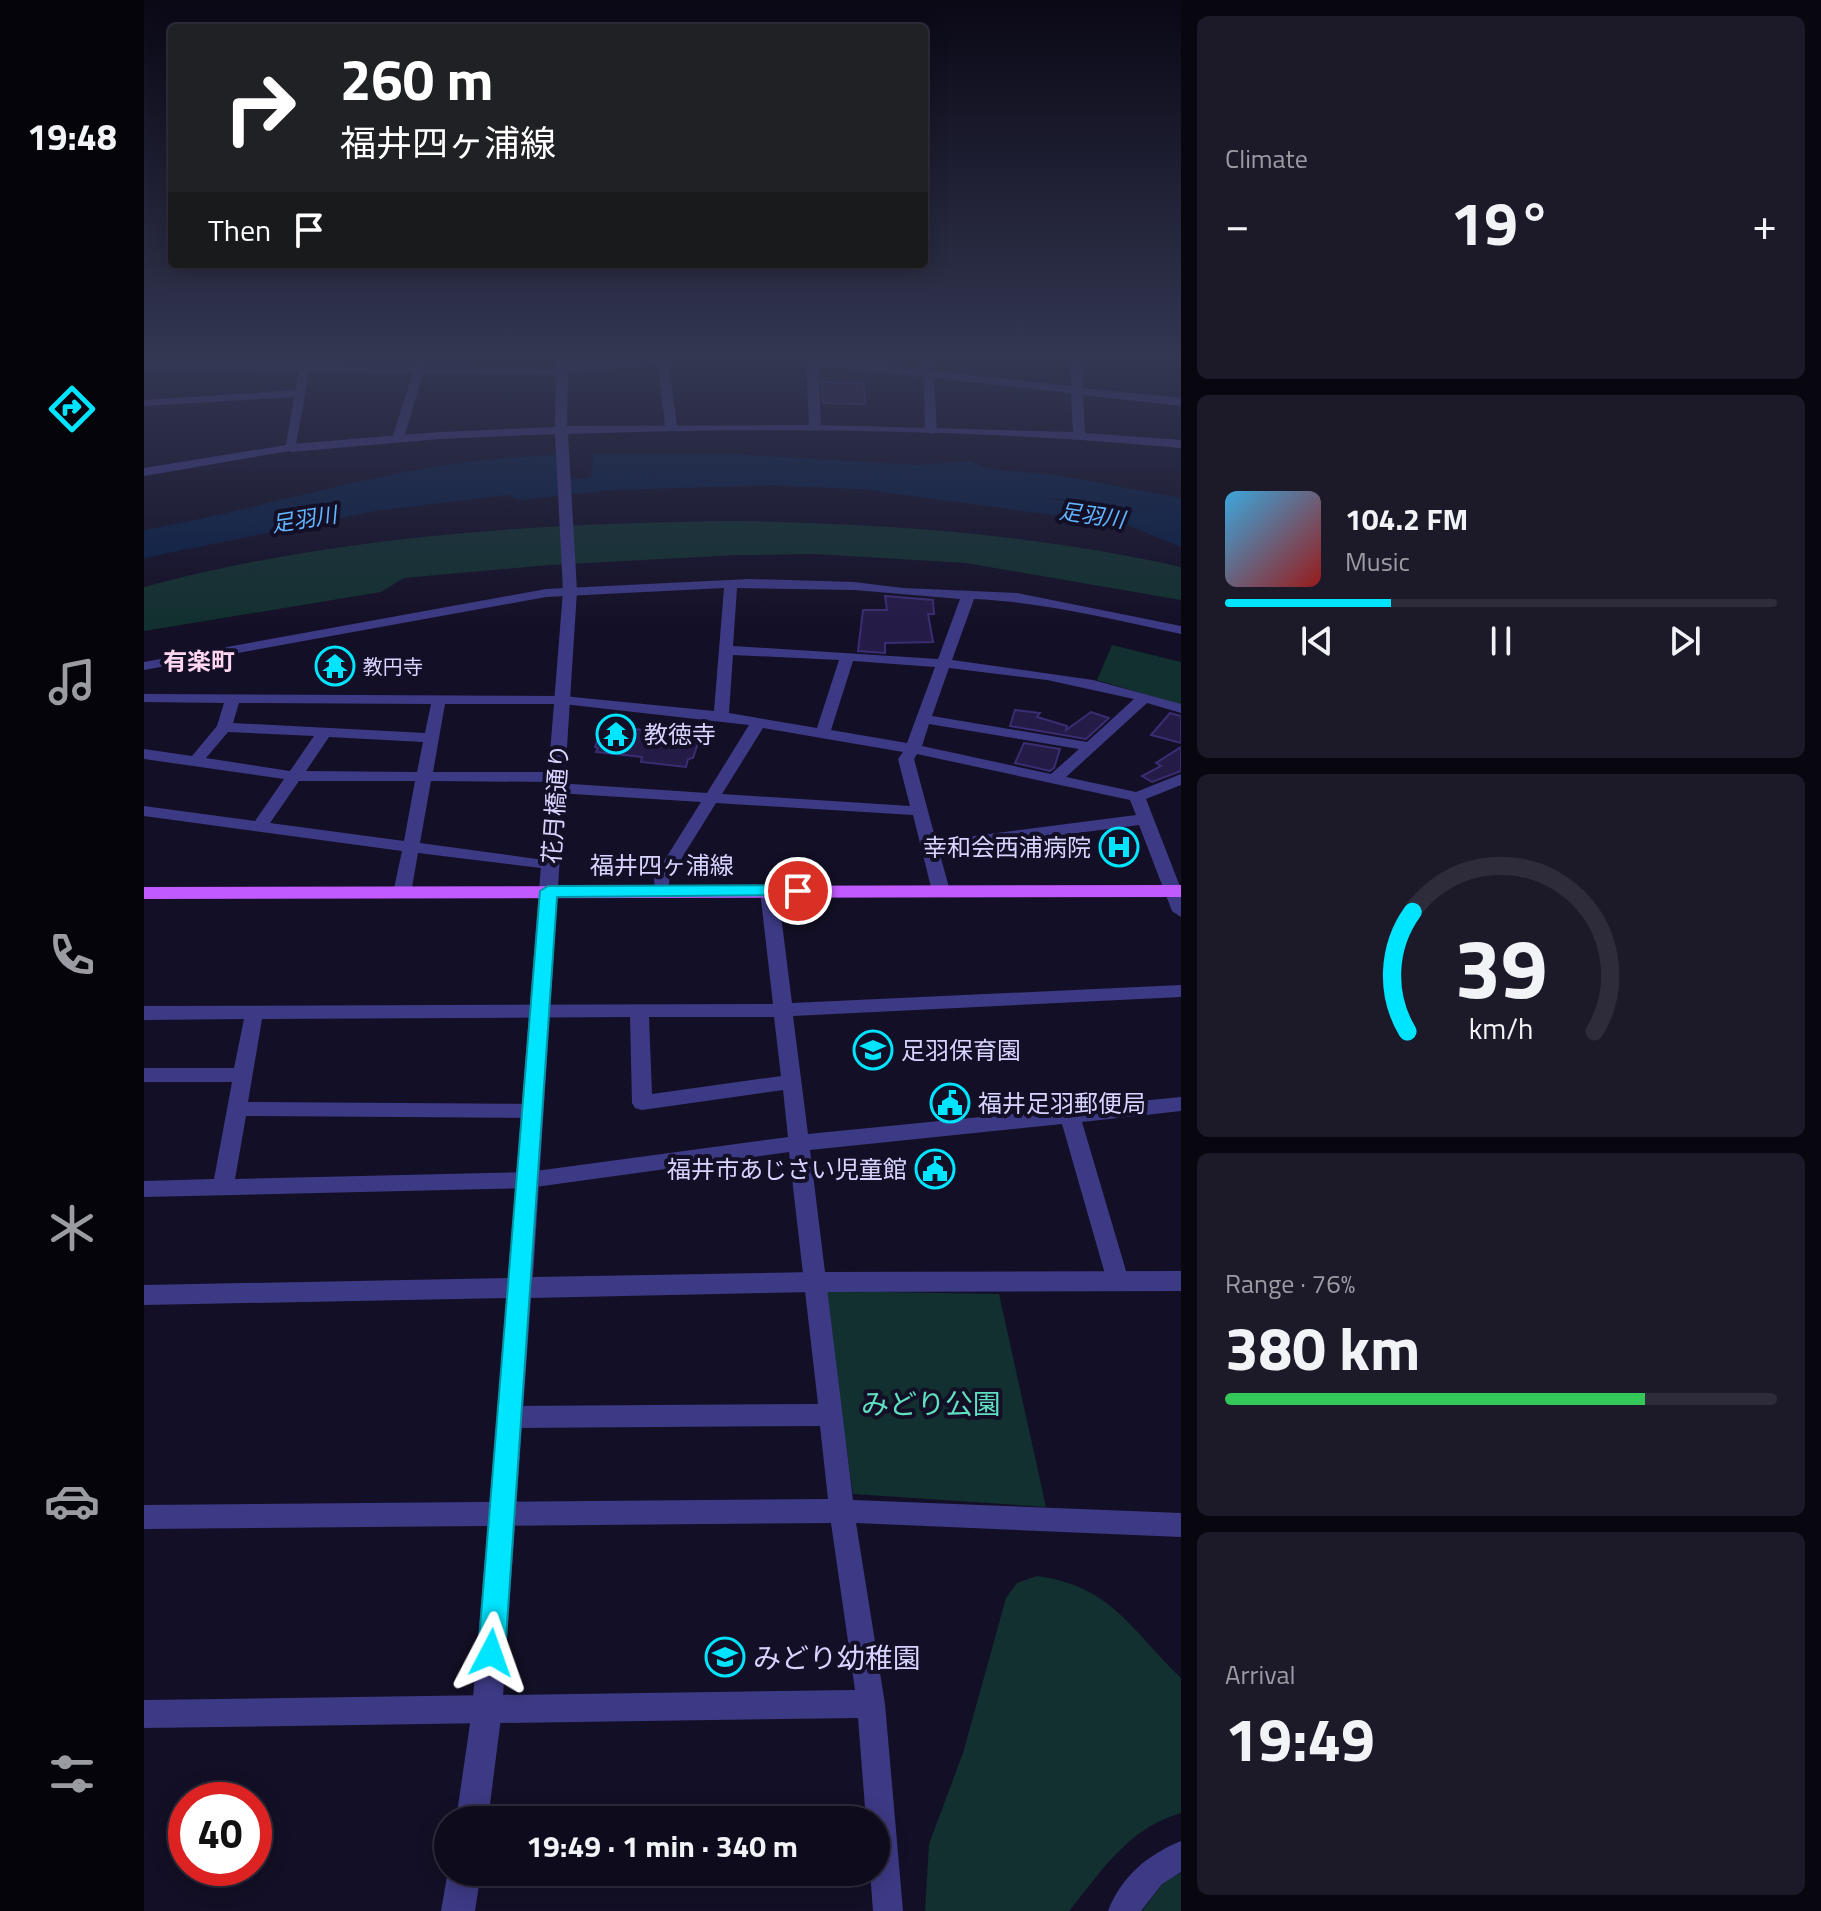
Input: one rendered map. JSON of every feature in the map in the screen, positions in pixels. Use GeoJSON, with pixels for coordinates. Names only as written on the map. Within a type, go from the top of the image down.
{"type":"FeatureCollection","features":[{"type":"Feature","properties":{"kind":"main road","name":"福井四ヶ浦線"},"geometry":{"type":"LineString","coordinates":[[144,893],[1177,891]]}},
{"type":"Feature","properties":{"kind":"street"},"geometry":{"type":"LineString","coordinates":[[144,464],[257,450]]}},
{"type":"Feature","properties":{"kind":"street"},"geometry":{"type":"LineString","coordinates":[[144,472],[267,450]]}},
{"type":"Feature","properties":{"kind":"street","name":"花月橋通り"},"geometry":{"type":"LineString","coordinates":[[474,1806],[487,1710],[503,1512],[563,700],[570,588],[562,450]]}},
{"type":"Feature","properties":{"kind":"street"},"geometry":{"type":"LineString","coordinates":[[721,716],[731,584]]}},
{"type":"Feature","properties":{"kind":"street"},"geometry":{"type":"LineString","coordinates":[[156,684],[570,588],[731,584],[854,586],[903,592],[969,593],[1063,604],[1181,630]]}},
{"type":"Feature","properties":{"kind":"street"},"geometry":{"type":"LineString","coordinates":[[941,891],[906,759],[913,749],[969,593]]}},
{"type":"Feature","properties":{"kind":"street"},"geometry":{"type":"LineString","coordinates":[[726,650],[944,664],[1082,682],[1181,709]]}},
{"type":"Feature","properties":{"kind":"street"},"geometry":{"type":"LineString","coordinates":[[823,733],[847,657]]}},
{"type":"Feature","properties":{"kind":"street"},"geometry":{"type":"LineString","coordinates":[[144,666],[156,684],[233,698],[563,700],[721,716],[913,749],[1137,797],[1181,779]]}},
{"type":"Feature","properties":{"kind":"street"},"geometry":{"type":"LineString","coordinates":[[144,710],[156,684]]}},
{"type":"Feature","properties":{"kind":"street"},"geometry":{"type":"LineString","coordinates":[[195,762],[224,727],[233,698]]}},
{"type":"Feature","properties":{"kind":"street"},"geometry":{"type":"LineString","coordinates":[[1055,779],[1144,698]]}},
{"type":"Feature","properties":{"kind":"street"},"geometry":{"type":"LineString","coordinates":[[402,893],[439,699]]}},
{"type":"Feature","properties":{"kind":"street"},"geometry":{"type":"LineString","coordinates":[[924,719],[1092,747]]}},
{"type":"Feature","properties":{"kind":"street"},"geometry":{"type":"LineString","coordinates":[[661,891],[662,877],[759,722]]}},
{"type":"Feature","properties":{"kind":"street"},"geometry":{"type":"LineString","coordinates":[[224,727],[431,738]]}},
{"type":"Feature","properties":{"kind":"street"},"geometry":{"type":"LineString","coordinates":[[259,827],[325,732]]}},
{"type":"Feature","properties":{"kind":"street"},"geometry":{"type":"LineString","coordinates":[[144,754],[295,776],[557,782],[712,798],[920,811]]}},
{"type":"Feature","properties":{"kind":"street"},"geometry":{"type":"LineString","coordinates":[[1159,788],[1181,795]]}},
{"type":"Feature","properties":{"kind":"street"},"geometry":{"type":"LineString","coordinates":[[1137,797],[1177,891],[1181,911]]}},
{"type":"Feature","properties":{"kind":"street"},"geometry":{"type":"LineString","coordinates":[[144,811],[551,866]]}},
{"type":"Feature","properties":{"kind":"street"},"geometry":{"type":"LineString","coordinates":[[929,847],[1144,819]]}},
{"type":"Feature","properties":{"kind":"street"},"geometry":{"type":"LineString","coordinates":[[769,891],[842,1511],[871,1704],[888,1911]]}},
{"type":"Feature","properties":{"kind":"street"},"geometry":{"type":"LineString","coordinates":[[144,1013],[541,1014],[783,1010],[1181,991]]}},
{"type":"Feature","properties":{"kind":"street"},"geometry":{"type":"LineString","coordinates":[[639,1012],[642,1103],[791,1082]]}},
{"type":"Feature","properties":{"kind":"street"},"geometry":{"type":"LineString","coordinates":[[223,1187],[254,1013]]}},
{"type":"Feature","properties":{"kind":"street"},"geometry":{"type":"LineString","coordinates":[[144,1075],[243,1075]]}},
{"type":"Feature","properties":{"kind":"street"},"geometry":{"type":"LineString","coordinates":[[144,1189],[528,1180],[799,1143],[1181,1104]]}},
{"type":"Feature","properties":{"kind":"street"},"geometry":{"type":"LineString","coordinates":[[237,1109],[533,1111]]}},
{"type":"Feature","properties":{"kind":"street"},"geometry":{"type":"LineString","coordinates":[[1070,1115],[1118,1281]]}},
{"type":"Feature","properties":{"kind":"street"},"geometry":{"type":"LineString","coordinates":[[144,1295],[815,1282],[1181,1281]]}},
{"type":"Feature","properties":{"kind":"street"},"geometry":{"type":"LineString","coordinates":[[510,1417],[831,1415]]}},
{"type":"Feature","properties":{"kind":"street"},"geometry":{"type":"LineString","coordinates":[[144,1517],[842,1511],[1181,1525]]}},
{"type":"Feature","properties":{"kind":"street"},"geometry":{"type":"LineString","coordinates":[[144,1714],[871,1704]]}},
{"type":"Feature","properties":{"kind":"street"},"geometry":{"type":"LineString","coordinates":[[1123,1911],[1151,1873],[1181,1856]]}},
{"type":"Feature","properties":{"kind":"street"},"geometry":{"type":"LineString","coordinates":[[458,1911],[462,1886]]}},
{"type":"Feature","properties":{"kind":"green space"},"geometry":{"type":"Polygon","coordinates":[[[740,521],[907,528],[1071,546],[1181,567],[1181,600],[966,563],[815,554],[737,555],[549,565],[404,578],[381,592],[144,631],[144,587],[291,555],[440,535],[515,529],[740,521]]]}},
{"type":"Feature","properties":{"kind":"green space"},"geometry":{"type":"Polygon","coordinates":[[[1112,645],[1181,662],[1181,705],[1097,680],[1112,645]]]}},
{"type":"Feature","properties":{"kind":"green space","name":"みどり公園"},"geometry":{"type":"Polygon","coordinates":[[[824,1291],[999,1294],[1046,1507],[853,1494],[824,1291]]]}},
{"type":"Feature","properties":{"kind":"green space"},"geometry":{"type":"Polygon","coordinates":[[[1037,1576],[1063,1581],[1103,1600],[1181,1678],[1181,1813],[1162,1820],[1131,1840],[1105,1866],[1069,1911],[925,1911],[929,1844],[963,1753],[1006,1598],[1017,1583],[1037,1576]]]}},
{"type":"Feature","properties":{"kind":"green space"},"geometry":{"type":"Polygon","coordinates":[[[1181,1873],[1181,1911],[1142,1911],[1166,1879],[1181,1873]]]}},
{"type":"Feature","properties":{"kind":"water"},"geometry":{"type":"Polygon","coordinates":[[[563,454],[565,488],[375,511],[144,558],[144,530],[420,469],[563,454]]]}},
{"type":"Feature","properties":{"kind":"water"},"geometry":{"type":"Polygon","coordinates":[[[593,454],[734,454],[917,465],[969,461],[990,469],[1062,476],[1181,498],[1181,547],[1064,499],[770,485],[590,491],[593,454]]]}},
{"type":"Feature","properties":{"kind":"building"},"geometry":{"type":"Polygon","coordinates":[[[885,596],[933,600],[934,614],[928,614],[933,642],[885,643],[885,653],[858,651],[863,610],[887,610],[885,596]]]}},
{"type":"Feature","properties":{"kind":"building"},"geometry":{"type":"Polygon","coordinates":[[[1015,710],[1040,713],[1037,717],[1067,726],[1066,730],[1091,712],[1109,718],[1086,739],[1010,726],[1015,710]]]}},
{"type":"Feature","properties":{"kind":"building"},"geometry":{"type":"Polygon","coordinates":[[[1170,713],[1181,716],[1181,743],[1151,735],[1170,713]]]}},
{"type":"Feature","properties":{"kind":"building"},"geometry":{"type":"Polygon","coordinates":[[[603,725],[684,735],[683,739],[698,743],[686,767],[641,762],[642,757],[596,752],[603,725]]]}},
{"type":"Feature","properties":{"kind":"building"},"geometry":{"type":"Polygon","coordinates":[[[1024,743],[1060,749],[1054,768],[1050,771],[1015,763],[1024,743]]]}},
{"type":"Feature","properties":{"kind":"building"},"geometry":{"type":"Polygon","coordinates":[[[1181,747],[1181,771],[1152,782],[1142,776],[1161,766],[1156,763],[1181,747]]]}},
{"type":"Feature","properties":{"kind":"waterway","name":"足羽川"},"geometry":{"type":"LineString","coordinates":[[520,492],[642,481]]}},
{"type":"Feature","properties":{"kind":"waterway","name":"足羽川"},"geometry":{"type":"LineString","coordinates":[[883,486],[1144,519],[1181,528]]}},
{"type":"Feature","properties":{"kind":"place","name":"教円寺"},"geometry":{"type":"Point","coordinates":[335,666]}},
{"type":"Feature","properties":{"kind":"place","name":"教徳寺"},"geometry":{"type":"Point","coordinates":[616,734]}},
{"type":"Feature","properties":{"kind":"place","name":"幸和会西浦病院"},"geometry":{"type":"Point","coordinates":[1119,847]}},
{"type":"Feature","properties":{"kind":"place","name":"足羽保育園"},"geometry":{"type":"Point","coordinates":[873,1050]}},
{"type":"Feature","properties":{"kind":"place","name":"福井足羽郵便局"},"geometry":{"type":"Point","coordinates":[950,1103]}},
{"type":"Feature","properties":{"kind":"place","name":"福井市あじさい児童館"},"geometry":{"type":"Point","coordinates":[935,1169]}},
{"type":"Feature","properties":{"kind":"place","name":"みどり幼稚園"},"geometry":{"type":"Point","coordinates":[725,1657]}},
{"type":"Feature","properties":{"kind":"district","name":"有楽町"},"geometry":{"type":"Point","coordinates":[199,661]}},
{"type":"Feature","properties":{"kind":"route"},"geometry":{"type":"LineString","coordinates":[[491,1653],[548,891],[798,891]]}}]}
